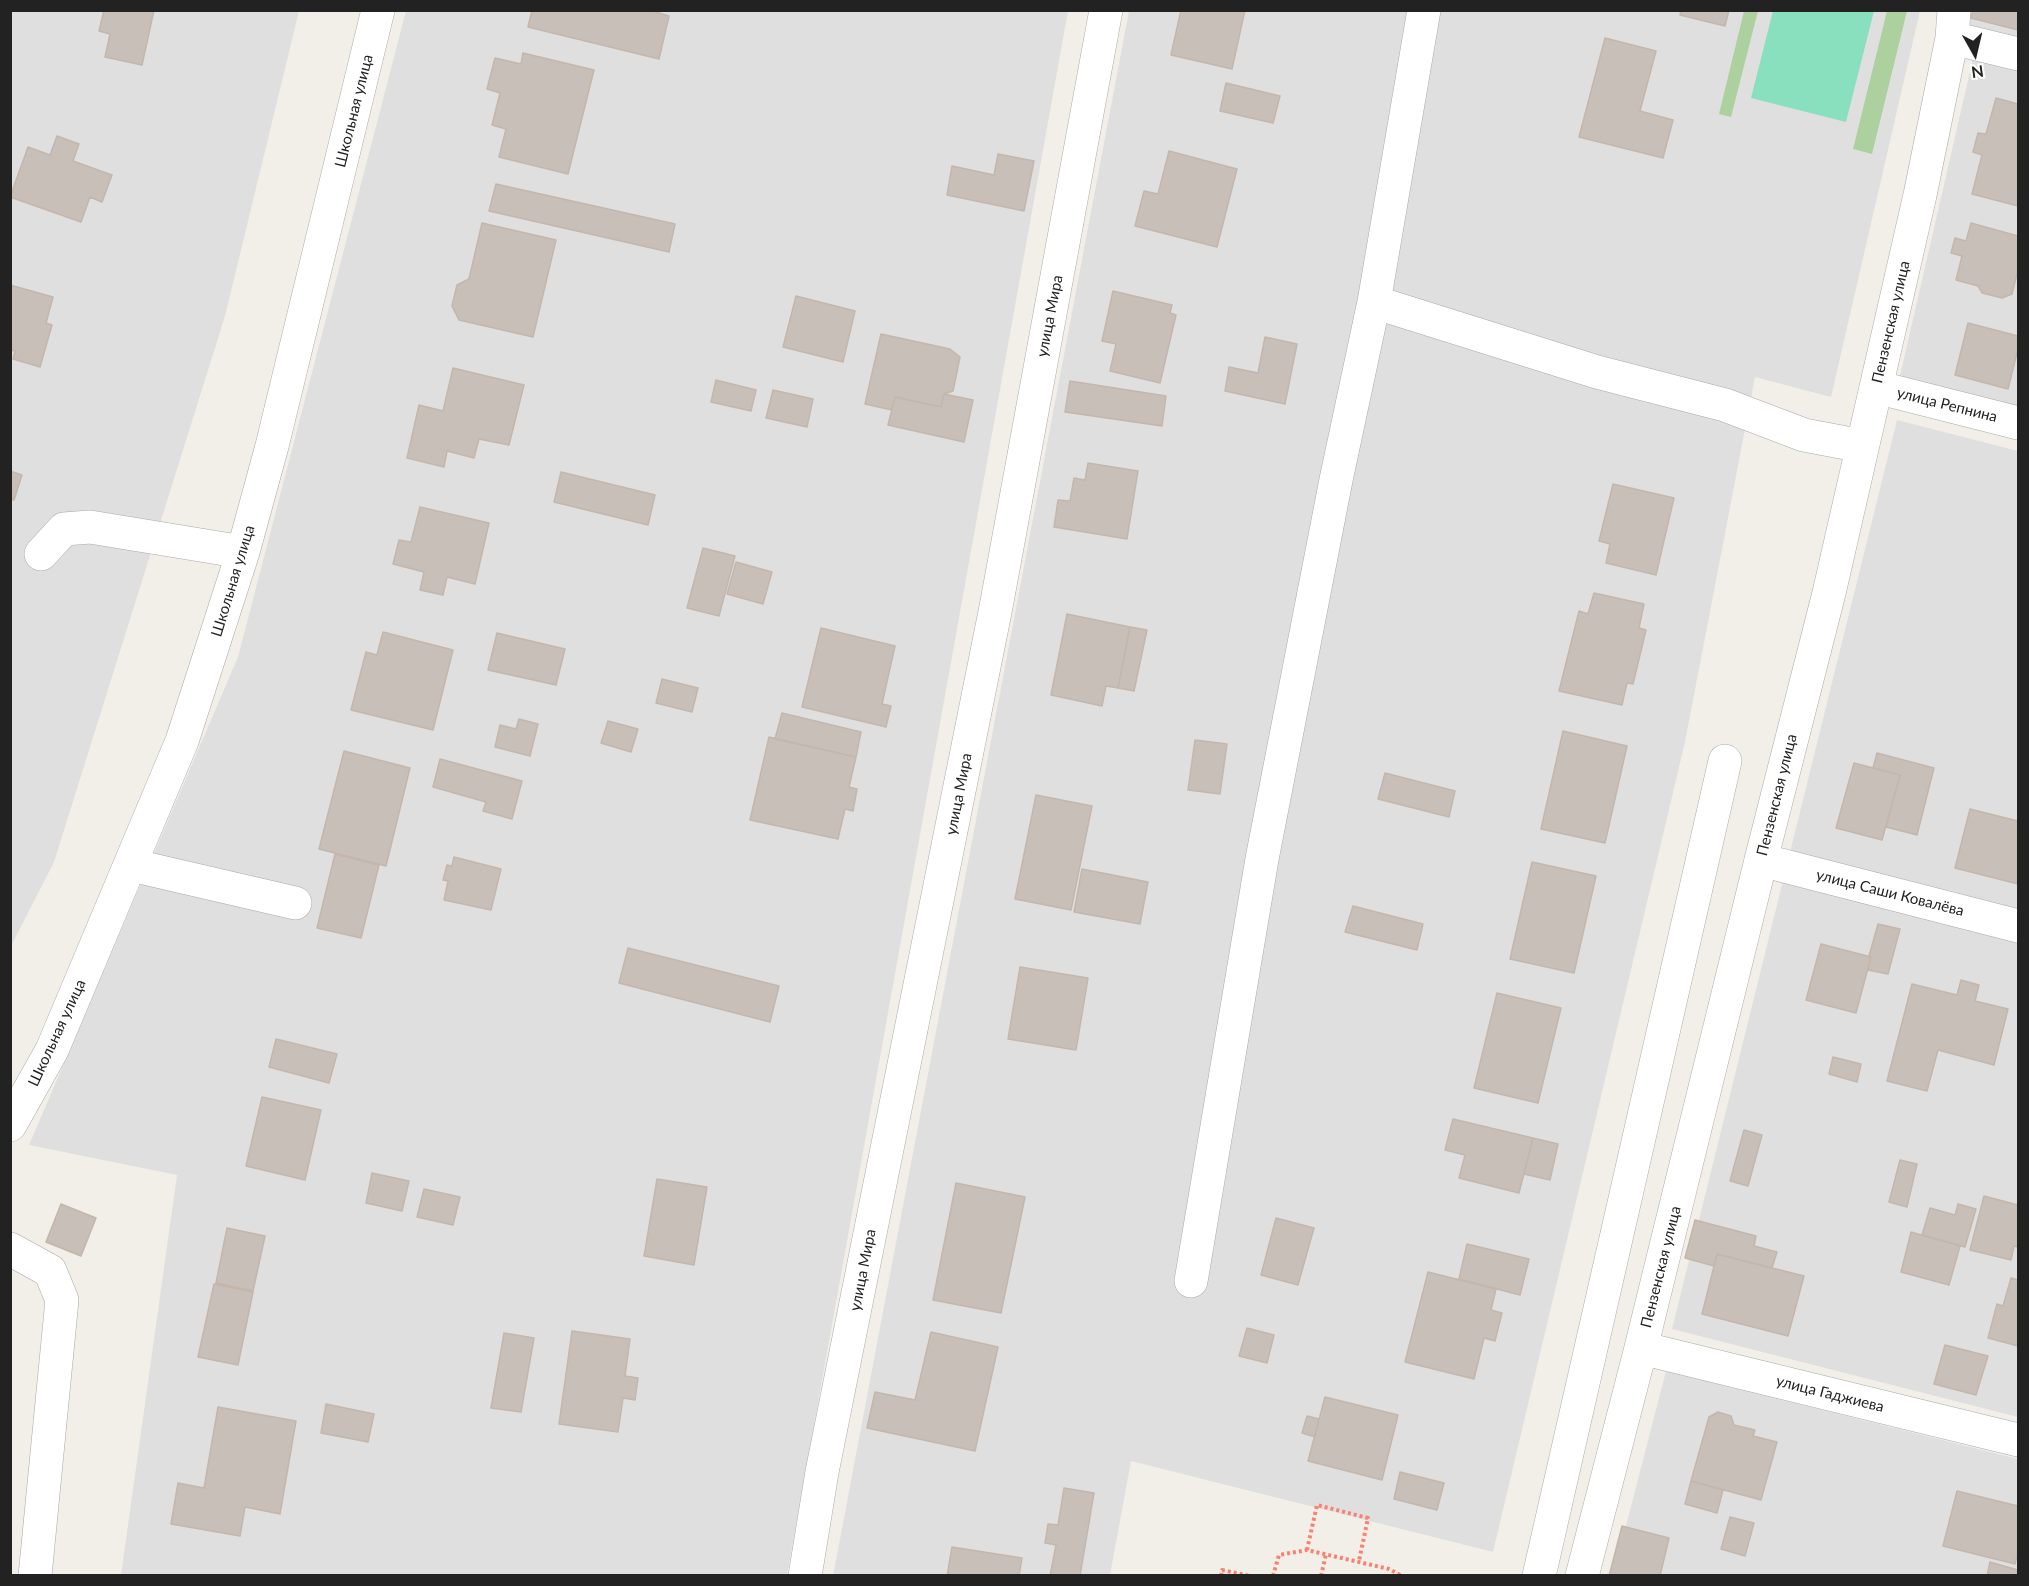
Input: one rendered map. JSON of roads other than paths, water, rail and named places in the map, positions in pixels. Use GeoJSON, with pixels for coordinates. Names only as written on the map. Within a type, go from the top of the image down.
{"type":"FeatureCollection","features":[{"type":"Feature","properties":{"kind":"street","name":"Школьная улица"},"geometry":{"type":"LineString","coordinates":[[10,1125],[52,1050],[182,741],[243,552],[272,446],[378,10]]}},
{"type":"Feature","properties":{"kind":"street","name":"улица Мира"},"geometry":{"type":"LineString","coordinates":[[805,1575],[822,1472],[996,608],[1106,10]]}},
{"type":"Feature","properties":{"kind":"street"},"geometry":{"type":"LineString","coordinates":[[1191,1281],[1262,859],[1336,480],[1374,302],[1424,10]]}},
{"type":"Feature","properties":{"kind":"street"},"geometry":{"type":"LineString","coordinates":[[1953,24],[2019,54]]}},
{"type":"Feature","properties":{"kind":"street","name":"Пензенская улица"},"geometry":{"type":"LineString","coordinates":[[1582,1575],[1641,1348],[1829,593],[1920,195],[1953,24]]}},
{"type":"Feature","properties":{"kind":"street"},"geometry":{"type":"LineString","coordinates":[[1374,302],[1597,372],[1725,405],[1804,435],[1862,446]]}},
{"type":"Feature","properties":{"kind":"street","name":"улица Репнина"},"geometry":{"type":"LineString","coordinates":[[1876,387],[2019,423]]}},
{"type":"Feature","properties":{"kind":"street"},"geometry":{"type":"LineString","coordinates":[[41,554],[63,529],[90,527],[243,552]]}},
{"type":"Feature","properties":{"kind":"street"},"geometry":{"type":"LineString","coordinates":[[1539,1575],[1725,761]]}},
{"type":"Feature","properties":{"kind":"street","name":"улица Саши Ковалёва"},"geometry":{"type":"LineString","coordinates":[[1761,860],[2019,926]]}},
{"type":"Feature","properties":{"kind":"street"},"geometry":{"type":"LineString","coordinates":[[131,866],[295,903]]}},
{"type":"Feature","properties":{"kind":"street"},"geometry":{"type":"LineString","coordinates":[[10,1249],[50,1271],[62,1300],[35,1575]]}},
{"type":"Feature","properties":{"kind":"street","name":"улица Гаджиева"},"geometry":{"type":"LineString","coordinates":[[1641,1348],[2019,1440]]}}]}
